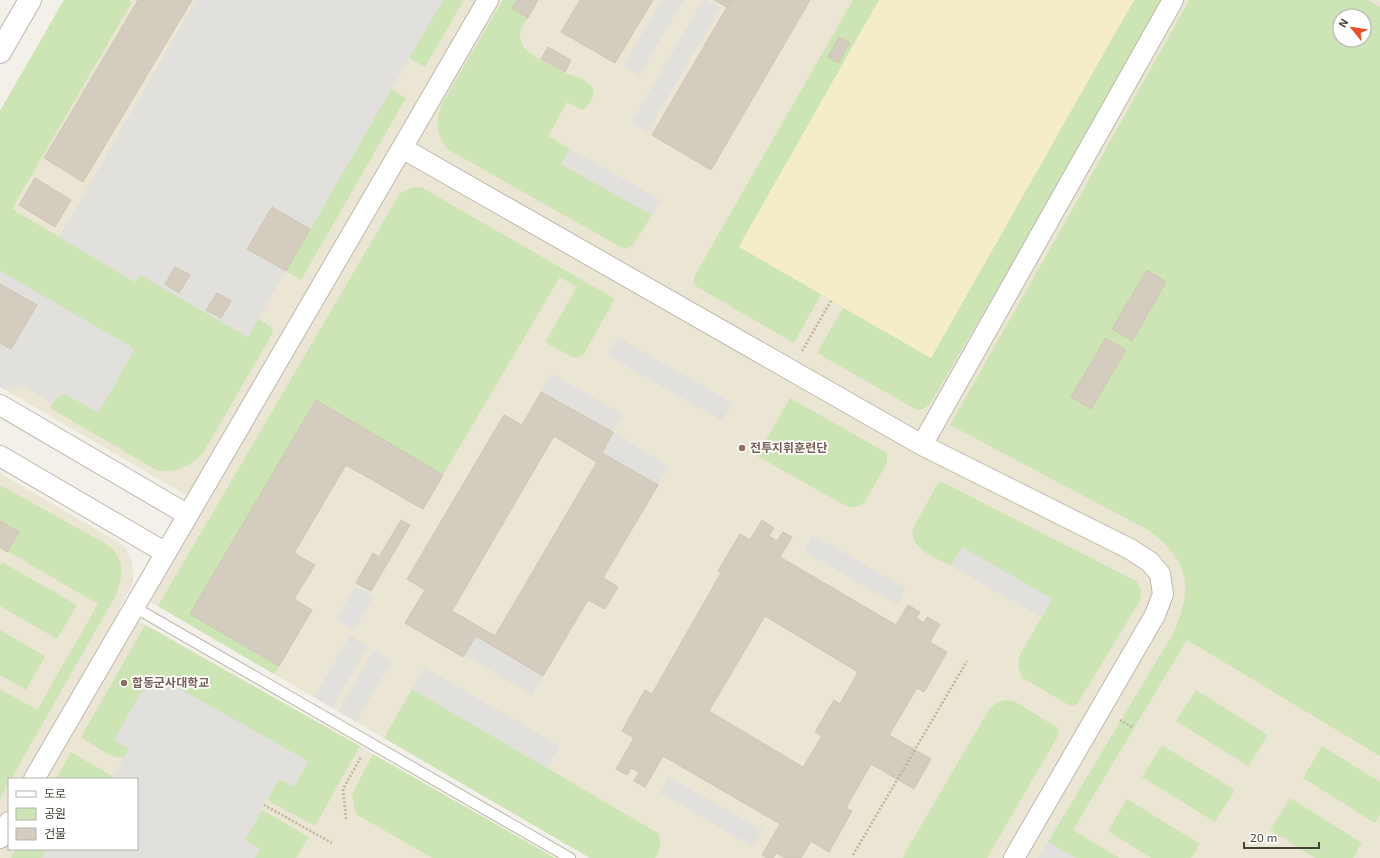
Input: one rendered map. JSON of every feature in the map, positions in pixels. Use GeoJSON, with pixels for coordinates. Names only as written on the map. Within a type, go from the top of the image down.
{"type":"FeatureCollection","features":[{"type":"Feature","properties":{"kind":"street"},"geometry":{"type":"LineString","coordinates":[[0,52],[30,0]]}},
{"type":"Feature","properties":{"kind":"street"},"geometry":{"type":"LineString","coordinates":[[35,778],[488,0]]}},
{"type":"Feature","properties":{"kind":"street"},"geometry":{"type":"LineString","coordinates":[[922,445],[1173,0]]}},
{"type":"Feature","properties":{"kind":"street"},"geometry":{"type":"LineString","coordinates":[[402,148],[922,445],[1130,549],[1150,562],[1160,574],[1163,594],[1155,615],[1014,858]]}},
{"type":"Feature","properties":{"kind":"street"},"geometry":{"type":"LineString","coordinates":[[0,405],[188,515]]}},
{"type":"Feature","properties":{"kind":"street"},"geometry":{"type":"LineString","coordinates":[[0,456],[166,553]]}},
{"type":"Feature","properties":{"kind":"street"},"geometry":{"type":"LineString","coordinates":[[0,838],[8,824]]}},
{"type":"Feature","properties":{"kind":"lane"},"geometry":{"type":"LineString","coordinates":[[134,607],[570,858]]}},
{"type":"Feature","properties":{"kind":"path"},"geometry":{"type":"LineString","coordinates":[[802,352],[832,300]]}},
{"type":"Feature","properties":{"kind":"path"},"geometry":{"type":"LineString","coordinates":[[853,855],[968,661]]}},
{"type":"Feature","properties":{"kind":"path"},"geometry":{"type":"LineString","coordinates":[[1114,717],[1134,728]]}},
{"type":"Feature","properties":{"kind":"path"},"geometry":{"type":"LineString","coordinates":[[346,820],[343,789],[369,742]]}},
{"type":"Feature","properties":{"kind":"path"},"geometry":{"type":"LineString","coordinates":[[264,805],[332,843]]}},
{"type":"Feature","properties":{"kind":"shaded area","name":"전투지휘훈련단"},"geometry":{"type":"Polygon","coordinates":[[[64,0],[1380,0],[1380,858],[590,858],[150,602],[205,506],[0,387],[0,111],[64,0]]]}},
{"type":"Feature","properties":{"kind":"shaded area"},"geometry":{"type":"Polygon","coordinates":[[[196,0],[443,0],[310,229],[271,207],[247,249],[286,271],[248,337],[140,275],[135,282],[59,237],[196,0]]]}},
{"type":"Feature","properties":{"kind":"shaded area"},"geometry":{"type":"Polygon","coordinates":[[[662,0],[684,0],[639,76],[623,66],[662,0]]]}},
{"type":"Feature","properties":{"kind":"shaded area"},"geometry":{"type":"Polygon","coordinates":[[[703,0],[706,0],[720,8],[647,133],[631,123],[703,0]]]}},
{"type":"Feature","properties":{"kind":"shaded area"},"geometry":{"type":"Polygon","coordinates":[[[570,149],[661,200],[652,215],[561,164],[570,149]]]}},
{"type":"Feature","properties":{"kind":"shaded area"},"geometry":{"type":"Polygon","coordinates":[[[0,271],[135,349],[98,413],[65,394],[60,395],[52,403],[24,386],[4,390],[0,387],[0,271]]]}},
{"type":"Feature","properties":{"kind":"shaded area"},"geometry":{"type":"Polygon","coordinates":[[[618,337],[733,403],[722,421],[607,355],[618,337]]]}},
{"type":"Feature","properties":{"kind":"shaded area"},"geometry":{"type":"Polygon","coordinates":[[[552,374],[623,414],[613,432],[541,392],[552,374]]]}},
{"type":"Feature","properties":{"kind":"shaded area"},"geometry":{"type":"Polygon","coordinates":[[[613,432],[669,466],[658,485],[602,453],[613,432]]]}},
{"type":"Feature","properties":{"kind":"shaded area","name":"합동군사대학교"},"geometry":{"type":"Polygon","coordinates":[[[0,473],[126,548],[131,559],[133,583],[119,609],[555,858],[0,858],[0,473]]]}},
{"type":"Feature","properties":{"kind":"shaded area"},"geometry":{"type":"Polygon","coordinates":[[[813,535],[906,588],[897,605],[804,551],[813,535]]]}},
{"type":"Feature","properties":{"kind":"shaded area"},"geometry":{"type":"Polygon","coordinates":[[[962,547],[1052,599],[1041,617],[951,566],[962,547]]]}},
{"type":"Feature","properties":{"kind":"shaded area"},"geometry":{"type":"Polygon","coordinates":[[[355,586],[374,596],[354,631],[336,620],[355,586]]]}},
{"type":"Feature","properties":{"kind":"shaded area"},"geometry":{"type":"Polygon","coordinates":[[[350,635],[368,646],[332,708],[314,697],[350,635]]]}},
{"type":"Feature","properties":{"kind":"shaded area"},"geometry":{"type":"Polygon","coordinates":[[[476,636],[543,676],[532,695],[465,655],[476,636]]]}},
{"type":"Feature","properties":{"kind":"shaded area"},"geometry":{"type":"Polygon","coordinates":[[[374,650],[392,661],[356,722],[338,711],[374,650]]]}},
{"type":"Feature","properties":{"kind":"shaded area"},"geometry":{"type":"Polygon","coordinates":[[[424,667],[560,746],[547,768],[412,689],[424,667]]]}},
{"type":"Feature","properties":{"kind":"shaded area"},"geometry":{"type":"Polygon","coordinates":[[[152,673],[308,761],[294,787],[279,779],[264,805],[245,840],[260,849],[255,858],[42,858],[46,850],[138,850],[138,778],[113,778],[129,749],[114,740],[152,673]]]}},
{"type":"Feature","properties":{"kind":"shaded area"},"geometry":{"type":"Polygon","coordinates":[[[669,777],[763,830],[753,847],[660,793],[669,777]]]}},
{"type":"Feature","properties":{"kind":"shaded area"},"geometry":{"type":"Polygon","coordinates":[[[1048,842],[1075,858],[1038,858],[1048,842]]]}},
{"type":"Feature","properties":{"kind":"green space"},"geometry":{"type":"Polygon","coordinates":[[[64,0],[129,0],[132,2],[12,209],[135,282],[139,274],[248,337],[258,319],[273,329],[271,336],[203,453],[187,466],[176,470],[156,470],[50,408],[56,398],[65,394],[106,333],[0,271],[0,111],[64,0]]]}},
{"type":"Feature","properties":{"kind":"green space"},"geometry":{"type":"Polygon","coordinates":[[[443,0],[464,0],[425,67],[409,58],[443,0]]]}},
{"type":"Feature","properties":{"kind":"green space"},"geometry":{"type":"Polygon","coordinates":[[[503,0],[517,0],[512,8],[528,18],[522,26],[520,36],[523,46],[528,52],[560,70],[584,80],[592,86],[593,94],[588,105],[582,110],[567,102],[548,136],[570,149],[561,164],[652,215],[632,246],[624,249],[449,150],[441,140],[438,129],[438,118],[441,105],[503,0]]]}},
{"type":"Feature","properties":{"kind":"green space"},"geometry":{"type":"Polygon","coordinates":[[[853,0],[879,0],[739,246],[822,293],[794,343],[697,287],[693,282],[695,275],[853,0]]]}},
{"type":"Feature","properties":{"kind":"green space"},"geometry":{"type":"Polygon","coordinates":[[[1134,0],[1166,0],[930,404],[923,409],[917,410],[817,353],[843,308],[931,358],[1134,0]]]}},
{"type":"Feature","properties":{"kind":"green space"},"geometry":{"type":"Polygon","coordinates":[[[1189,0],[1368,0],[1380,7],[1380,756],[1187,640],[1073,830],[1119,858],[1075,858],[1048,842],[1174,632],[1184,601],[1184,576],[1180,565],[1173,554],[1150,531],[950,425],[1189,0]]]}},
{"type":"Feature","properties":{"kind":"green space"},"geometry":{"type":"Polygon","coordinates":[[[391,89],[406,98],[301,280],[286,271],[391,89]]]}},
{"type":"Feature","properties":{"kind":"green space"},"geometry":{"type":"Polygon","coordinates":[[[413,187],[421,187],[615,299],[583,355],[578,358],[572,357],[545,342],[577,287],[560,277],[443,475],[316,400],[191,614],[279,666],[274,674],[158,606],[400,193],[413,187]]]}},
{"type":"Feature","properties":{"kind":"green space"},"geometry":{"type":"Polygon","coordinates":[[[790,398],[887,453],[887,463],[864,503],[856,507],[848,507],[757,456],[790,398]]]}},
{"type":"Feature","properties":{"kind":"green space"},"geometry":{"type":"Polygon","coordinates":[[[942,482],[1136,581],[1138,584],[1141,593],[1140,601],[1077,704],[1072,706],[1067,704],[1023,678],[1019,670],[1018,661],[1020,655],[1052,599],[962,548],[951,566],[925,552],[915,542],[913,528],[938,483],[942,482]]]}},
{"type":"Feature","properties":{"kind":"green space"},"geometry":{"type":"Polygon","coordinates":[[[0,485],[108,545],[118,556],[121,574],[116,595],[12,778],[8,778],[8,785],[0,798],[0,689],[37,710],[98,604],[0,547],[0,485]]]}},
{"type":"Feature","properties":{"kind":"green space"},"geometry":{"type":"Polygon","coordinates":[[[2,562],[77,605],[57,639],[0,606],[0,566],[2,562]]]}},
{"type":"Feature","properties":{"kind":"green space"},"geometry":{"type":"Polygon","coordinates":[[[145,625],[360,746],[315,826],[267,800],[279,779],[294,787],[308,762],[114,740],[129,749],[124,757],[119,758],[108,754],[81,737],[145,625]]]}},
{"type":"Feature","properties":{"kind":"green space"},"geometry":{"type":"Polygon","coordinates":[[[0,630],[45,656],[26,690],[0,675],[0,630]]]}},
{"type":"Feature","properties":{"kind":"green space"},"geometry":{"type":"Polygon","coordinates":[[[412,689],[658,833],[660,846],[659,852],[655,858],[590,858],[384,738],[412,689]]]}},
{"type":"Feature","properties":{"kind":"green space"},"geometry":{"type":"Polygon","coordinates":[[[1196,690],[1268,735],[1248,766],[1176,721],[1196,690]]]}},
{"type":"Feature","properties":{"kind":"green space"},"geometry":{"type":"Polygon","coordinates":[[[1007,700],[1014,701],[1058,728],[1059,734],[987,858],[903,858],[990,708],[998,702],[1007,700]]]}},
{"type":"Feature","properties":{"kind":"green space"},"geometry":{"type":"Polygon","coordinates":[[[1162,745],[1235,790],[1215,822],[1142,777],[1162,745]]]}},
{"type":"Feature","properties":{"kind":"green space"},"geometry":{"type":"Polygon","coordinates":[[[1322,746],[1380,782],[1380,815],[1375,823],[1303,778],[1322,746]]]}},
{"type":"Feature","properties":{"kind":"green space"},"geometry":{"type":"Polygon","coordinates":[[[71,752],[114,777],[113,778],[57,778],[71,752]]]}},
{"type":"Feature","properties":{"kind":"green space"},"geometry":{"type":"Polygon","coordinates":[[[373,754],[555,858],[432,858],[356,814],[352,794],[373,754]]]}},
{"type":"Feature","properties":{"kind":"green space"},"geometry":{"type":"Polygon","coordinates":[[[1290,798],[1362,843],[1353,858],[1315,858],[1270,830],[1290,798]]]}},
{"type":"Feature","properties":{"kind":"green space"},"geometry":{"type":"Polygon","coordinates":[[[1127,799],[1200,844],[1191,858],[1151,858],[1108,831],[1127,799]]]}},
{"type":"Feature","properties":{"kind":"green space"},"geometry":{"type":"Polygon","coordinates":[[[262,810],[309,837],[296,858],[254,858],[260,849],[245,840],[262,810]]]}},
{"type":"Feature","properties":{"kind":"green space"},"geometry":{"type":"Polygon","coordinates":[[[15,850],[46,850],[42,858],[11,858],[15,850]]]}},
{"type":"Feature","properties":{"kind":"sand"},"geometry":{"type":"Polygon","coordinates":[[[879,0],[1134,0],[931,358],[739,247],[879,0]]]}},
{"type":"Feature","properties":{"kind":"building"},"geometry":{"type":"Polygon","coordinates":[[[138,0],[192,0],[83,182],[44,158],[138,0]]]}},
{"type":"Feature","properties":{"kind":"building"},"geometry":{"type":"Polygon","coordinates":[[[517,0],[538,0],[528,18],[512,8],[517,0]]]}},
{"type":"Feature","properties":{"kind":"building"},"geometry":{"type":"Polygon","coordinates":[[[580,0],[653,0],[615,63],[561,32],[580,0]]]}},
{"type":"Feature","properties":{"kind":"building"},"geometry":{"type":"Polygon","coordinates":[[[714,0],[731,0],[727,7],[714,0]]]}},
{"type":"Feature","properties":{"kind":"building"},"geometry":{"type":"Polygon","coordinates":[[[731,0],[810,0],[711,170],[652,135],[731,0]]]}},
{"type":"Feature","properties":{"kind":"building"},"geometry":{"type":"Polygon","coordinates":[[[839,37],[850,43],[838,63],[828,57],[839,37]]]}},
{"type":"Feature","properties":{"kind":"building"},"geometry":{"type":"Polygon","coordinates":[[[548,47],[571,60],[565,72],[541,59],[548,47]]]}},
{"type":"Feature","properties":{"kind":"building"},"geometry":{"type":"Polygon","coordinates":[[[35,178],[71,200],[55,227],[19,205],[35,178]]]}},
{"type":"Feature","properties":{"kind":"building"},"geometry":{"type":"Polygon","coordinates":[[[272,207],[310,229],[286,271],[247,249],[272,207]]]}},
{"type":"Feature","properties":{"kind":"building"},"geometry":{"type":"Polygon","coordinates":[[[175,267],[190,275],[179,293],[165,284],[175,267]]]}},
{"type":"Feature","properties":{"kind":"building"},"geometry":{"type":"Polygon","coordinates":[[[1147,270],[1166,282],[1132,341],[1112,329],[1147,270]]]}},
{"type":"Feature","properties":{"kind":"building"},"geometry":{"type":"Polygon","coordinates":[[[0,284],[37,305],[11,349],[0,343],[0,284]]]}},
{"type":"Feature","properties":{"kind":"building"},"geometry":{"type":"Polygon","coordinates":[[[217,293],[231,301],[221,318],[206,310],[217,293]]]}},
{"type":"Feature","properties":{"kind":"building"},"geometry":{"type":"Polygon","coordinates":[[[1106,338],[1126,350],[1091,409],[1071,397],[1106,338]]]}},
{"type":"Feature","properties":{"kind":"building"},"geometry":{"type":"Polygon","coordinates":[[[541,392],[613,432],[602,453],[658,485],[603,578],[618,587],[605,609],[588,600],[543,676],[476,636],[463,657],[405,623],[425,590],[407,579],[504,415],[522,425],[541,392]],[[554,436],[452,611],[495,636],[597,462],[554,436]]]}},
{"type":"Feature","properties":{"kind":"building"},"geometry":{"type":"Polygon","coordinates":[[[316,400],[443,475],[423,509],[346,465],[294,553],[315,565],[294,599],[312,610],[279,666],[190,614],[316,400]]]}},
{"type":"Feature","properties":{"kind":"building"},"geometry":{"type":"Polygon","coordinates":[[[401,520],[410,525],[371,591],[356,583],[373,553],[379,557],[401,520]]]}},
{"type":"Feature","properties":{"kind":"building"},"geometry":{"type":"Polygon","coordinates":[[[762,520],[774,528],[769,536],[777,541],[783,532],[792,537],[780,557],[896,625],[908,605],[920,612],[916,618],[924,623],[927,617],[940,624],[930,642],[947,652],[924,692],[917,688],[889,735],[931,759],[914,789],[871,764],[846,808],[852,811],[829,852],[811,841],[801,858],[786,858],[776,853],[773,858],[767,858],[762,855],[780,824],[663,756],[645,787],[634,781],[639,772],[631,768],[627,775],[616,769],[634,738],[622,731],[645,690],[652,694],[721,573],[718,571],[740,534],[750,540],[762,520]],[[765,616],[709,711],[803,767],[822,736],[815,732],[834,700],[840,704],[858,672],[765,616]]]}},
{"type":"Feature","properties":{"kind":"building"},"geometry":{"type":"Polygon","coordinates":[[[0,521],[19,532],[7,552],[0,547],[0,521]]]}},
{"type":"Feature","properties":{"kind":"place","name":"전투지휘훈련단"},"geometry":{"type":"Point","coordinates":[742,448]}},
{"type":"Feature","properties":{"kind":"place","name":"합동군사대학교"},"geometry":{"type":"Point","coordinates":[124,683]}}]}
